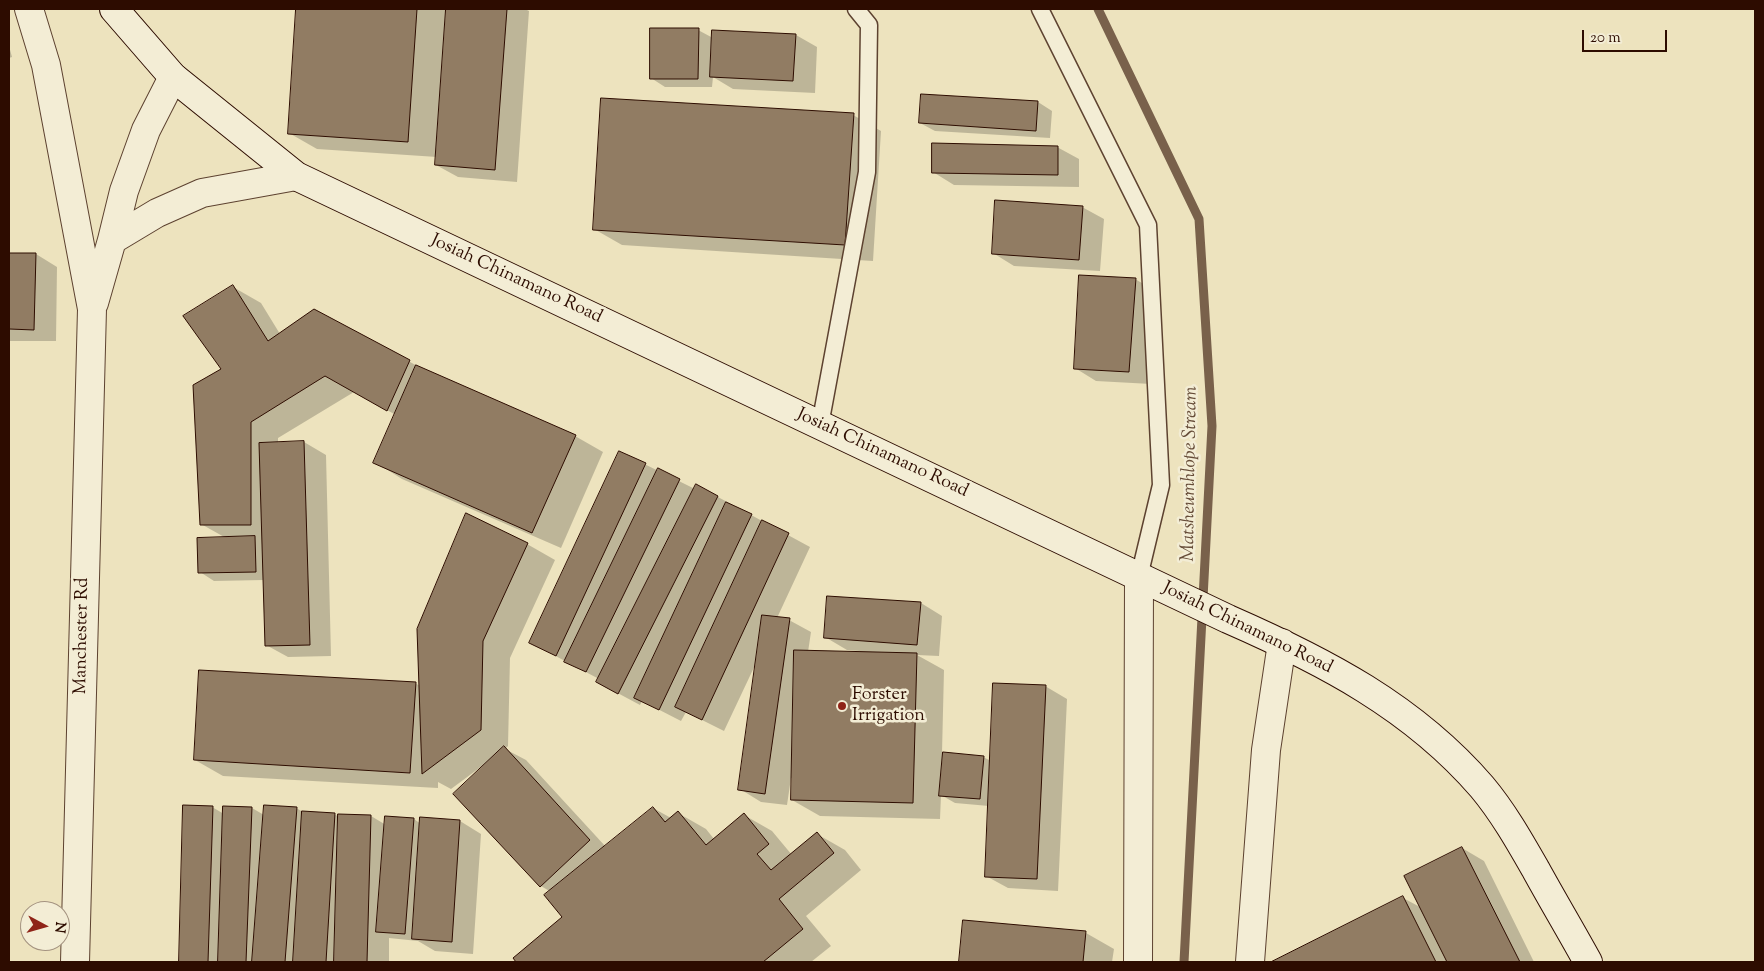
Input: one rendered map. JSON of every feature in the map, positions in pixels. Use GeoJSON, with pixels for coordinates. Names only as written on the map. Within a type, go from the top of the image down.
{"type":"FeatureCollection","features":[{"type":"Feature","properties":{"kind":"street"},"geometry":{"type":"LineString","coordinates":[[29,9],[48,75],[92,310]]}},
{"type":"Feature","properties":{"kind":"street","name":"Josiah Chinamano Road"},"geometry":{"type":"LineString","coordinates":[[114,9],[173,77],[296,176],[1282,643],[1357,682],[1395,707],[1435,739],[1483,788],[1517,837],[1588,962]]}},
{"type":"Feature","properties":{"kind":"street"},"geometry":{"type":"LineString","coordinates":[[92,310],[124,191],[146,130],[173,77]]}},
{"type":"Feature","properties":{"kind":"street"},"geometry":{"type":"LineString","coordinates":[[112,240],[157,213],[202,193],[296,176]]}},
{"type":"Feature","properties":{"kind":"street","name":"Manchester Rd"},"geometry":{"type":"LineString","coordinates":[[75,962],[92,310]]}},
{"type":"Feature","properties":{"kind":"street"},"geometry":{"type":"LineString","coordinates":[[1138,962],[1146,580]]}},
{"type":"Feature","properties":{"kind":"street"},"geometry":{"type":"LineString","coordinates":[[1250,962],[1266,750],[1282,643]]}},
{"type":"Feature","properties":{"kind":"lane"},"geometry":{"type":"LineString","coordinates":[[820,425],[867,172],[869,25],[856,9]]}},
{"type":"Feature","properties":{"kind":"lane"},"geometry":{"type":"LineString","coordinates":[[1040,9],[1148,225],[1160,485],[1146,580]]}},
{"type":"Feature","properties":{"kind":"building"},"geometry":{"type":"Polygon","coordinates":[[[296,9],[417,9],[408,142],[288,134],[296,9]]]}},
{"type":"Feature","properties":{"kind":"building"},"geometry":{"type":"Polygon","coordinates":[[[446,9],[507,9],[495,170],[435,165],[446,9]]]}},
{"type":"Feature","properties":{"kind":"building"},"geometry":{"type":"Polygon","coordinates":[[[650,28],[699,28],[698,79],[650,79],[650,28]]]}},
{"type":"Feature","properties":{"kind":"building"},"geometry":{"type":"Polygon","coordinates":[[[712,30],[796,34],[793,81],[710,77],[712,30]]]}},
{"type":"Feature","properties":{"kind":"building"},"geometry":{"type":"Polygon","coordinates":[[[921,94],[1038,101],[1036,131],[919,123],[921,94]]]}},
{"type":"Feature","properties":{"kind":"building"},"geometry":{"type":"Polygon","coordinates":[[[601,98],[854,113],[845,245],[593,230],[601,98]]]}},
{"type":"Feature","properties":{"kind":"building"},"geometry":{"type":"Polygon","coordinates":[[[932,143],[1058,146],[1058,175],[932,173],[932,143]]]}},
{"type":"Feature","properties":{"kind":"building"},"geometry":{"type":"Polygon","coordinates":[[[995,200],[1083,206],[1079,260],[992,254],[995,200]]]}},
{"type":"Feature","properties":{"kind":"building"},"geometry":{"type":"Polygon","coordinates":[[[9,253],[36,253],[34,330],[9,329],[9,253]]]}},
{"type":"Feature","properties":{"kind":"building"},"geometry":{"type":"Polygon","coordinates":[[[1079,275],[1136,278],[1129,372],[1074,369],[1079,275]]]}},
{"type":"Feature","properties":{"kind":"building"},"geometry":{"type":"Polygon","coordinates":[[[233,285],[268,341],[314,309],[410,360],[387,411],[325,376],[251,422],[251,525],[200,525],[193,385],[221,369],[183,316],[233,285]]]}},
{"type":"Feature","properties":{"kind":"building"},"geometry":{"type":"Polygon","coordinates":[[[416,365],[576,435],[532,533],[373,463],[416,365]]]}},
{"type":"Feature","properties":{"kind":"building"},"geometry":{"type":"Polygon","coordinates":[[[304,441],[310,645],[265,646],[259,443],[304,441]]]}},
{"type":"Feature","properties":{"kind":"building"},"geometry":{"type":"Polygon","coordinates":[[[619,451],[646,463],[556,656],[529,643],[619,451]]]}},
{"type":"Feature","properties":{"kind":"building"},"geometry":{"type":"Polygon","coordinates":[[[658,468],[680,479],[586,672],[564,662],[658,468]]]}},
{"type":"Feature","properties":{"kind":"building"},"geometry":{"type":"Polygon","coordinates":[[[696,484],[718,496],[618,694],[596,682],[696,484]]]}},
{"type":"Feature","properties":{"kind":"building"},"geometry":{"type":"Polygon","coordinates":[[[726,502],[752,514],[659,710],[634,698],[726,502]]]}},
{"type":"Feature","properties":{"kind":"building"},"geometry":{"type":"Polygon","coordinates":[[[466,513],[528,543],[483,641],[481,730],[422,774],[417,629],[466,513]]]}},
{"type":"Feature","properties":{"kind":"building"},"geometry":{"type":"Polygon","coordinates":[[[762,520],[789,533],[702,720],[675,707],[762,520]]]}},
{"type":"Feature","properties":{"kind":"building"},"geometry":{"type":"Polygon","coordinates":[[[255,536],[256,572],[198,573],[197,538],[255,536]]]}},
{"type":"Feature","properties":{"kind":"building"},"geometry":{"type":"Polygon","coordinates":[[[827,596],[921,602],[917,645],[824,638],[827,596]]]}},
{"type":"Feature","properties":{"kind":"building"},"geometry":{"type":"Polygon","coordinates":[[[762,615],[790,618],[765,794],[738,790],[762,615]]]}},
{"type":"Feature","properties":{"kind":"building"},"geometry":{"type":"Polygon","coordinates":[[[794,650],[917,653],[913,803],[791,800],[794,650]]]}},
{"type":"Feature","properties":{"kind":"building"},"geometry":{"type":"Polygon","coordinates":[[[199,670],[416,682],[410,773],[194,760],[199,670]]]}},
{"type":"Feature","properties":{"kind":"building"},"geometry":{"type":"Polygon","coordinates":[[[993,683],[1046,685],[1037,879],[985,877],[993,683]]]}},
{"type":"Feature","properties":{"kind":"building"},"geometry":{"type":"Polygon","coordinates":[[[504,746],[590,840],[540,887],[453,794],[504,746]]]}},
{"type":"Feature","properties":{"kind":"building"},"geometry":{"type":"Polygon","coordinates":[[[943,752],[984,756],[980,799],[939,796],[943,752]]]}},
{"type":"Feature","properties":{"kind":"building"},"geometry":{"type":"Polygon","coordinates":[[[183,805],[213,806],[208,962],[179,962],[183,805]]]}},
{"type":"Feature","properties":{"kind":"building"},"geometry":{"type":"Polygon","coordinates":[[[264,805],[297,807],[285,962],[252,962],[264,805]]]}},
{"type":"Feature","properties":{"kind":"building"},"geometry":{"type":"Polygon","coordinates":[[[223,806],[252,807],[246,962],[218,962],[223,806]]]}},
{"type":"Feature","properties":{"kind":"building"},"geometry":{"type":"Polygon","coordinates":[[[653,807],[665,822],[678,811],[706,845],[744,813],[769,844],[757,854],[771,870],[817,832],[834,853],[779,899],[803,929],[763,962],[516,962],[513,958],[562,917],[544,895],[653,807]]]}},
{"type":"Feature","properties":{"kind":"building"},"geometry":{"type":"Polygon","coordinates":[[[302,811],[335,813],[326,962],[293,962],[302,811]]]}},
{"type":"Feature","properties":{"kind":"building"},"geometry":{"type":"Polygon","coordinates":[[[338,814],[371,815],[367,962],[334,962],[338,814]]]}},
{"type":"Feature","properties":{"kind":"building"},"geometry":{"type":"Polygon","coordinates":[[[385,816],[414,818],[405,934],[376,932],[385,816]]]}},
{"type":"Feature","properties":{"kind":"building"},"geometry":{"type":"Polygon","coordinates":[[[420,817],[460,820],[452,942],[412,939],[420,817]]]}},
{"type":"Feature","properties":{"kind":"building"},"geometry":{"type":"Polygon","coordinates":[[[1462,847],[1520,962],[1447,962],[1404,876],[1462,847]]]}},
{"type":"Feature","properties":{"kind":"building"},"geometry":{"type":"Polygon","coordinates":[[[1403,896],[1436,962],[1271,962],[1403,896]]]}},
{"type":"Feature","properties":{"kind":"building"},"geometry":{"type":"Polygon","coordinates":[[[963,920],[1086,931],[1083,962],[959,962],[963,920]]]}},
{"type":"Feature","properties":{"kind":"waterway","name":"Matsheumhlope Stream"},"geometry":{"type":"LineString","coordinates":[[1098,9],[1199,219],[1212,426],[1184,962]]}},
{"type":"Feature","properties":{"kind":"place","name":"Forster Irrigation"},"geometry":{"type":"Point","coordinates":[842,706]}}]}
